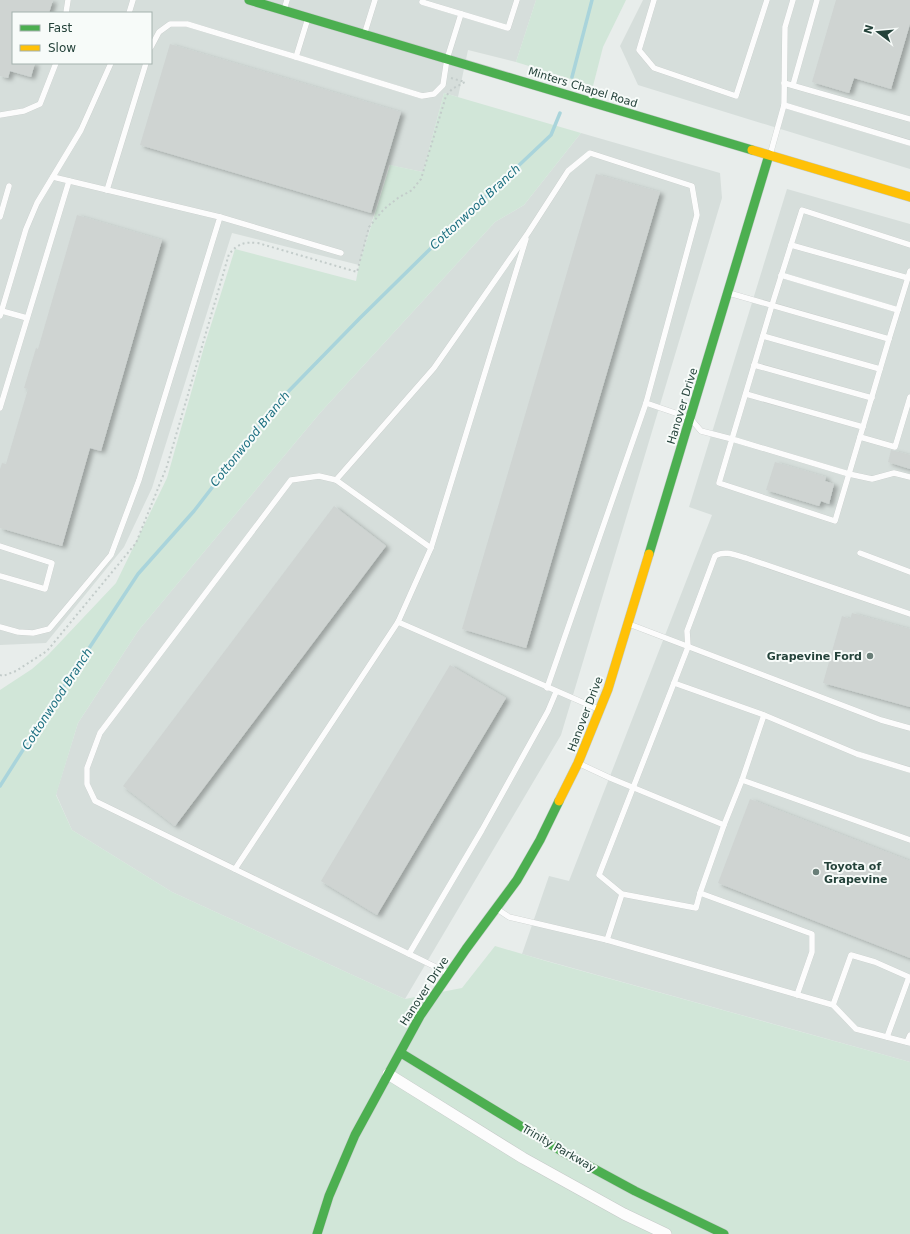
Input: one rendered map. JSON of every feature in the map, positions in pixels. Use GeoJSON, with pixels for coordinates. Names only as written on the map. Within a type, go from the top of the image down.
{"type":"FeatureCollection","features":[{"type":"Feature","properties":{"kind":"street","name":"Minters Chapel Road"},"geometry":{"type":"LineString","coordinates":[[251,0],[910,197]]}},
{"type":"Feature","properties":{"kind":"street","name":"Hanover Drive"},"geometry":{"type":"LineString","coordinates":[[317,1234],[329,1196],[356,1135],[420,1016],[449,973],[517,880],[540,840],[578,763],[600,710],[628,624],[769,155]]}},
{"type":"Feature","properties":{"kind":"street","name":"Trinity Parkway"},"geometry":{"type":"LineString","coordinates":[[401,1053],[563,1152],[635,1191],[724,1234]]}},
{"type":"Feature","properties":{"kind":"street"},"geometry":{"type":"LineString","coordinates":[[388,1074],[523,1158],[624,1214],[666,1234]]}},
{"type":"Feature","properties":{"kind":"lane"},"geometry":{"type":"LineString","coordinates":[[66,12],[68,0]]}},
{"type":"Feature","properties":{"kind":"lane"},"geometry":{"type":"LineString","coordinates":[[129,12],[133,0]]}},
{"type":"Feature","properties":{"kind":"lane"},"geometry":{"type":"LineString","coordinates":[[284,10],[287,0]]}},
{"type":"Feature","properties":{"kind":"lane"},"geometry":{"type":"LineString","coordinates":[[365,34],[375,0]]}},
{"type":"Feature","properties":{"kind":"lane"},"geometry":{"type":"LineString","coordinates":[[423,0],[422,2],[508,28],[517,0]]}},
{"type":"Feature","properties":{"kind":"lane"},"geometry":{"type":"LineString","coordinates":[[654,0],[638,50],[654,68],[736,96],[767,0]]}},
{"type":"Feature","properties":{"kind":"lane"},"geometry":{"type":"LineString","coordinates":[[769,155],[784,105],[785,26],[793,0]]}},
{"type":"Feature","properties":{"kind":"lane"},"geometry":{"type":"LineString","coordinates":[[793,86],[817,0]]}},
{"type":"Feature","properties":{"kind":"lane"},"geometry":{"type":"LineString","coordinates":[[152,45],[159,32],[170,24],[186,24],[296,56],[422,96],[434,94],[443,85],[447,59],[461,14]]}},
{"type":"Feature","properties":{"kind":"lane"},"geometry":{"type":"LineString","coordinates":[[296,56],[308,18]]}},
{"type":"Feature","properties":{"kind":"lane"},"geometry":{"type":"LineString","coordinates":[[0,115],[24,112],[40,104],[56,64]]}},
{"type":"Feature","properties":{"kind":"lane"},"geometry":{"type":"LineString","coordinates":[[27,318],[1,309],[26,229],[37,203],[82,130],[111,64]]}},
{"type":"Feature","properties":{"kind":"lane"},"geometry":{"type":"LineString","coordinates":[[106,190],[146,64]]}},
{"type":"Feature","properties":{"kind":"lane"},"geometry":{"type":"LineString","coordinates":[[784,83],[910,119]]}},
{"type":"Feature","properties":{"kind":"lane"},"geometry":{"type":"LineString","coordinates":[[784,105],[910,143]]}},
{"type":"Feature","properties":{"kind":"lane"},"geometry":{"type":"LineString","coordinates":[[336,480],[434,368],[528,233],[568,171],[590,153],[692,186],[697,215],[646,402],[548,688]]}},
{"type":"Feature","properties":{"kind":"lane"},"geometry":{"type":"LineString","coordinates":[[53,177],[220,217],[341,253]]}},
{"type":"Feature","properties":{"kind":"lane"},"geometry":{"type":"LineString","coordinates":[[0,408],[69,181]]}},
{"type":"Feature","properties":{"kind":"lane"},"geometry":{"type":"LineString","coordinates":[[0,217],[9,186]]}},
{"type":"Feature","properties":{"kind":"lane"},"geometry":{"type":"LineString","coordinates":[[910,245],[802,210],[719,483],[835,521],[910,271]]}},
{"type":"Feature","properties":{"kind":"lane"},"geometry":{"type":"LineString","coordinates":[[0,627],[18,632],[33,633],[49,629],[110,555],[139,480],[220,217]]}},
{"type":"Feature","properties":{"kind":"lane"},"geometry":{"type":"LineString","coordinates":[[235,869],[398,622],[430,548],[528,233]]}},
{"type":"Feature","properties":{"kind":"lane"},"geometry":{"type":"LineString","coordinates":[[791,245],[908,278]]}},
{"type":"Feature","properties":{"kind":"lane"},"geometry":{"type":"LineString","coordinates":[[782,275],[898,310]]}},
{"type":"Feature","properties":{"kind":"lane"},"geometry":{"type":"LineString","coordinates":[[728,292],[889,339]]}},
{"type":"Feature","properties":{"kind":"lane"},"geometry":{"type":"LineString","coordinates":[[763,336],[880,369]]}},
{"type":"Feature","properties":{"kind":"lane"},"geometry":{"type":"LineString","coordinates":[[754,365],[872,398]]}},
{"type":"Feature","properties":{"kind":"lane"},"geometry":{"type":"LineString","coordinates":[[746,394],[863,427]]}},
{"type":"Feature","properties":{"kind":"lane"},"geometry":{"type":"LineString","coordinates":[[860,437],[895,447],[908,413],[910,397]]}},
{"type":"Feature","properties":{"kind":"lane"},"geometry":{"type":"LineString","coordinates":[[646,402],[690,418],[701,431],[849,474],[872,479],[894,473],[910,477]]}},
{"type":"Feature","properties":{"kind":"lane"},"geometry":{"type":"LineString","coordinates":[[430,548],[336,480],[320,476],[291,480],[100,733],[87,768],[87,784],[95,801],[449,973]]}},
{"type":"Feature","properties":{"kind":"lane"},"geometry":{"type":"LineString","coordinates":[[0,546],[52,563],[45,589],[0,576]]}},
{"type":"Feature","properties":{"kind":"lane"},"geometry":{"type":"LineString","coordinates":[[764,715],[742,780],[700,893],[696,908],[622,894],[599,875],[688,647],[687,631],[715,556],[721,553],[731,553],[910,614]]}},
{"type":"Feature","properties":{"kind":"lane"},"geometry":{"type":"LineString","coordinates":[[860,553],[910,572]]}},
{"type":"Feature","properties":{"kind":"lane"},"geometry":{"type":"LineString","coordinates":[[398,622],[600,710]]}},
{"type":"Feature","properties":{"kind":"lane"},"geometry":{"type":"LineString","coordinates":[[628,624],[881,720],[910,728]]}},
{"type":"Feature","properties":{"kind":"lane"},"geometry":{"type":"LineString","coordinates":[[674,683],[764,715],[857,754],[910,770]]}},
{"type":"Feature","properties":{"kind":"lane"},"geometry":{"type":"LineString","coordinates":[[409,954],[490,816],[548,711],[556,692]]}},
{"type":"Feature","properties":{"kind":"lane"},"geometry":{"type":"LineString","coordinates":[[578,763],[724,825]]}},
{"type":"Feature","properties":{"kind":"lane"},"geometry":{"type":"LineString","coordinates":[[742,780],[910,840]]}},
{"type":"Feature","properties":{"kind":"lane"},"geometry":{"type":"LineString","coordinates":[[700,893],[812,934],[812,952],[797,995]]}},
{"type":"Feature","properties":{"kind":"lane"},"geometry":{"type":"LineString","coordinates":[[607,940],[622,894]]}},
{"type":"Feature","properties":{"kind":"lane"},"geometry":{"type":"LineString","coordinates":[[497,908],[509,917],[607,940],[833,1005],[856,1028],[908,1042],[910,1035]]}},
{"type":"Feature","properties":{"kind":"lane"},"geometry":{"type":"LineString","coordinates":[[833,1005],[851,955],[875,962],[909,977],[888,1037]]}},
{"type":"Feature","properties":{"kind":"path"},"geometry":{"type":"LineString","coordinates":[[0,675],[3,676],[16,671],[47,651],[136,543],[167,466],[229,254],[235,246],[245,242],[258,243],[357,272],[370,227],[384,209],[398,198],[412,190],[421,179],[446,96],[452,89],[465,82],[444,76]]}},
{"type":"Feature","properties":{"kind":"shaded area"},"geometry":{"type":"Polygon","coordinates":[[[0,0],[536,0],[516,62],[468,50],[458,97],[444,93],[423,172],[389,165],[359,265],[232,233],[152,488],[124,547],[46,643],[0,645],[0,0]]]}},
{"type":"Feature","properties":{"kind":"shaded area"},"geometry":{"type":"Polygon","coordinates":[[[643,0],[910,0],[910,169],[638,85],[620,46],[643,0]]]}},
{"type":"Feature","properties":{"kind":"shaded area"},"geometry":{"type":"Polygon","coordinates":[[[581,133],[720,173],[722,198],[561,735],[405,999],[172,892],[72,830],[56,794],[78,723],[138,631],[320,413],[495,222],[524,205],[581,133]]]}},
{"type":"Feature","properties":{"kind":"shaded area"},"geometry":{"type":"Polygon","coordinates":[[[787,189],[910,224],[910,1062],[522,954],[549,876],[569,881],[712,515],[689,507],[787,189]]]}},
{"type":"Feature","properties":{"kind":"green space"},"geometry":{"type":"Polygon","coordinates":[[[536,0],[626,0],[603,47],[593,86],[516,62],[536,0]]]}},
{"type":"Feature","properties":{"kind":"green space"},"geometry":{"type":"Polygon","coordinates":[[[444,93],[581,133],[524,205],[495,222],[320,413],[138,631],[78,723],[56,795],[72,830],[172,892],[405,999],[462,988],[495,946],[910,1062],[910,1234],[0,1234],[0,690],[32,669],[48,655],[116,583],[167,478],[204,347],[235,249],[356,281],[359,265],[390,165],[423,172],[444,93]]]}},
{"type":"Feature","properties":{"kind":"building"},"geometry":{"type":"Polygon","coordinates":[[[0,0],[53,0],[49,12],[12,12],[12,64],[35,64],[31,77],[10,71],[8,78],[0,76],[0,0]]]}},
{"type":"Feature","properties":{"kind":"building"},"geometry":{"type":"Polygon","coordinates":[[[836,0],[910,0],[910,24],[891,89],[854,78],[849,93],[812,82],[836,0]]]}},
{"type":"Feature","properties":{"kind":"building"},"geometry":{"type":"Polygon","coordinates":[[[170,44],[401,112],[371,213],[140,145],[170,44]]]}},
{"type":"Feature","properties":{"kind":"building"},"geometry":{"type":"Polygon","coordinates":[[[596,174],[660,192],[526,648],[462,629],[596,174]]]}},
{"type":"Feature","properties":{"kind":"building"},"geometry":{"type":"Polygon","coordinates":[[[77,215],[162,240],[101,451],[90,448],[62,546],[0,528],[0,469],[2,463],[6,464],[28,389],[24,388],[36,348],[38,349],[77,215]]]}},
{"type":"Feature","properties":{"kind":"building"},"geometry":{"type":"Polygon","coordinates":[[[891,450],[910,455],[910,469],[888,462],[891,450]]]}},
{"type":"Feature","properties":{"kind":"building"},"geometry":{"type":"Polygon","coordinates":[[[775,462],[826,477],[825,481],[834,484],[829,504],[821,501],[819,506],[766,490],[775,462]]]}},
{"type":"Feature","properties":{"kind":"building"},"geometry":{"type":"Polygon","coordinates":[[[334,506],[386,546],[175,826],[123,786],[334,506]]]}},
{"type":"Feature","properties":{"kind":"building","name":"Grapevine Ford"},"geometry":{"type":"Polygon","coordinates":[[[852,613],[910,629],[910,707],[823,683],[842,616],[850,619],[852,613]]]}},
{"type":"Feature","properties":{"kind":"building"},"geometry":{"type":"Polygon","coordinates":[[[450,665],[506,698],[377,915],[321,881],[450,665]]]}},
{"type":"Feature","properties":{"kind":"building","name":"Toyota of Grapevine"},"geometry":{"type":"Polygon","coordinates":[[[750,799],[910,861],[910,958],[718,883],[750,799]]]}},
{"type":"Feature","properties":{"kind":"waterway","name":"Cottonwood Branch"},"geometry":{"type":"LineString","coordinates":[[572,77],[592,0]]}},
{"type":"Feature","properties":{"kind":"waterway","name":"Cottonwood Branch"},"geometry":{"type":"LineString","coordinates":[[0,786],[138,574],[194,511],[278,402],[427,252],[551,135],[560,113]]}},
{"type":"Feature","properties":{"kind":"traffic: fast"},"geometry":{"type":"LineString","coordinates":[[249,0],[752,150]]}},
{"type":"Feature","properties":{"kind":"traffic: fast"},"geometry":{"type":"LineString","coordinates":[[649,554],[769,155]]}},
{"type":"Feature","properties":{"kind":"traffic: fast"},"geometry":{"type":"LineString","coordinates":[[317,1234],[329,1196],[355,1135],[420,1016],[466,949],[517,880],[540,840],[559,801]]}},
{"type":"Feature","properties":{"kind":"traffic: fast"},"geometry":{"type":"LineString","coordinates":[[401,1053],[563,1152],[635,1191],[724,1234]]}},
{"type":"Feature","properties":{"kind":"traffic: slow"},"geometry":{"type":"LineString","coordinates":[[752,150],[910,197]]}},
{"type":"Feature","properties":{"kind":"traffic: slow"},"geometry":{"type":"LineString","coordinates":[[559,801],[578,763],[608,689],[649,554]]}},
{"type":"Feature","properties":{"kind":"place","name":"Grapevine Ford"},"geometry":{"type":"Point","coordinates":[870,656]}},
{"type":"Feature","properties":{"kind":"place","name":"Toyota of Grapevine"},"geometry":{"type":"Point","coordinates":[816,872]}}]}
